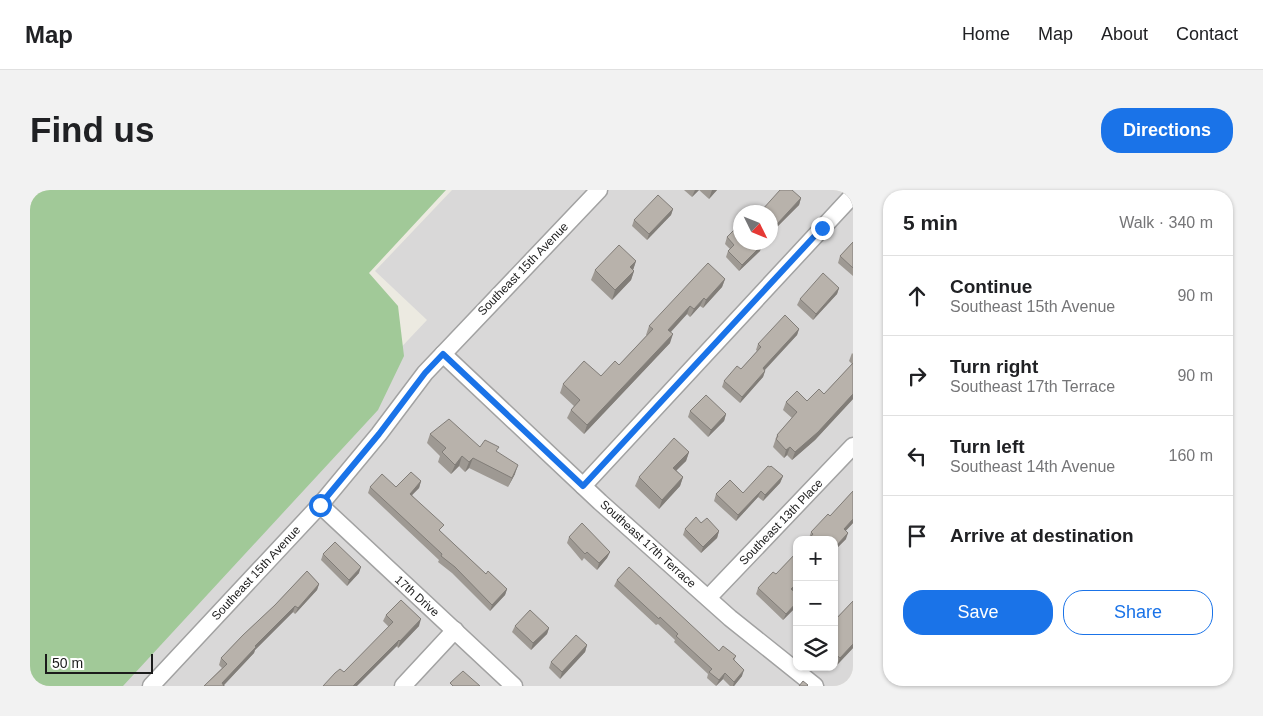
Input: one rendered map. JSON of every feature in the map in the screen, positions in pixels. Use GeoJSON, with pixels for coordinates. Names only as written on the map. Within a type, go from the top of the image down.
{"type":"FeatureCollection","features":[{"type":"Feature","properties":{"kind":"street","name":"Southeast 15th Avenue"},"geometry":{"type":"LineString","coordinates":[[151,686],[320,505],[379,434],[425,373],[599,190]]}},
{"type":"Feature","properties":{"kind":"street"},"geometry":{"type":"LineString","coordinates":[[583,486],[853,195]]}},
{"type":"Feature","properties":{"kind":"street","name":"Southeast 17th Terrace"},"geometry":{"type":"LineString","coordinates":[[443,354],[583,486],[708,598],[815,686]]}},
{"type":"Feature","properties":{"kind":"street","name":"Southeast 13th Place"},"geometry":{"type":"LineString","coordinates":[[708,598],[853,446]]}},
{"type":"Feature","properties":{"kind":"street","name":"17th Drive"},"geometry":{"type":"LineString","coordinates":[[320,505],[514,686]]}},
{"type":"Feature","properties":{"kind":"street"},"geometry":{"type":"LineString","coordinates":[[403,686],[455,630]]}},
{"type":"Feature","properties":{"kind":"shaded area"},"geometry":{"type":"Polygon","coordinates":[[[452,190],[853,190],[853,686],[81,686],[427,320],[375,271],[452,190]]]}},
{"type":"Feature","properties":{"kind":"green space"},"geometry":{"type":"Polygon","coordinates":[[[30,190],[446,190],[369,273],[398,306],[404,356],[378,410],[123,686],[30,686],[30,190]]]}},
{"type":"Feature","properties":{"kind":"building"},"geometry":{"type":"Polygon","coordinates":[[[780,190],[792,190],[801,198],[778,223],[778,205],[766,205],[780,190]]]}},
{"type":"Feature","properties":{"kind":"building"},"geometry":{"type":"Polygon","coordinates":[[[658,195],[673,209],[649,234],[634,220],[658,195]]]}},
{"type":"Feature","properties":{"kind":"building"},"geometry":{"type":"Polygon","coordinates":[[[733,231],[733,244],[727,237],[733,231]]]}},
{"type":"Feature","properties":{"kind":"building"},"geometry":{"type":"Polygon","coordinates":[[[853,242],[853,268],[840,256],[853,242]]]}},
{"type":"Feature","properties":{"kind":"building"},"geometry":{"type":"Polygon","coordinates":[[[619,245],[636,261],[630,267],[634,271],[615,290],[595,270],[619,245]]]}},
{"type":"Feature","properties":{"kind":"building"},"geometry":{"type":"Polygon","coordinates":[[[733,246],[733,250],[757,250],[742,265],[728,251],[733,246]]]}},
{"type":"Feature","properties":{"kind":"building"},"geometry":{"type":"Polygon","coordinates":[[[708,263],[725,279],[706,300],[704,298],[694,309],[690,306],[668,330],[673,334],[587,425],[571,410],[580,400],[563,384],[584,361],[601,376],[615,361],[619,365],[653,329],[649,326],[708,263]]]}},
{"type":"Feature","properties":{"kind":"building"},"geometry":{"type":"Polygon","coordinates":[[[823,273],[839,288],[816,314],[800,299],[823,273]]]}},
{"type":"Feature","properties":{"kind":"building"},"geometry":{"type":"Polygon","coordinates":[[[785,315],[799,329],[763,368],[765,371],[742,397],[724,381],[737,366],[741,369],[761,347],[758,344],[785,315]]]}},
{"type":"Feature","properties":{"kind":"building"},"geometry":{"type":"Polygon","coordinates":[[[853,363],[853,394],[818,432],[795,452],[790,447],[786,450],[776,439],[777,435],[797,412],[786,402],[797,391],[807,401],[819,389],[824,394],[853,363]]]}},
{"type":"Feature","properties":{"kind":"building"},"geometry":{"type":"Polygon","coordinates":[[[706,395],[726,414],[711,430],[690,411],[706,395]]]}},
{"type":"Feature","properties":{"kind":"building"},"geometry":{"type":"Polygon","coordinates":[[[449,419],[480,447],[485,440],[499,447],[496,451],[518,465],[512,478],[473,458],[469,462],[462,456],[455,465],[442,452],[446,448],[430,434],[449,419]]]}},
{"type":"Feature","properties":{"kind":"building"},"geometry":{"type":"Polygon","coordinates":[[[674,438],[689,452],[673,468],[683,477],[662,500],[639,477],[674,438]]]}},
{"type":"Feature","properties":{"kind":"building"},"geometry":{"type":"Polygon","coordinates":[[[768,466],[771,466],[783,476],[765,495],[761,491],[738,515],[716,494],[730,480],[743,493],[768,466]]]}},
{"type":"Feature","properties":{"kind":"building"},"geometry":{"type":"Polygon","coordinates":[[[411,472],[421,481],[410,494],[444,525],[439,530],[486,574],[488,571],[507,589],[492,605],[455,567],[441,556],[442,554],[370,487],[382,474],[396,487],[411,472]]]}},
{"type":"Feature","properties":{"kind":"building"},"geometry":{"type":"Polygon","coordinates":[[[853,491],[853,519],[844,529],[848,533],[838,544],[838,536],[811,536],[813,534],[811,532],[828,514],[830,516],[853,491]]]}},
{"type":"Feature","properties":{"kind":"building"},"geometry":{"type":"Polygon","coordinates":[[[696,517],[701,523],[707,518],[719,531],[703,547],[685,529],[696,517]]]}},
{"type":"Feature","properties":{"kind":"building"},"geometry":{"type":"Polygon","coordinates":[[[582,523],[610,552],[599,563],[587,552],[585,554],[569,537],[582,523]]]}},
{"type":"Feature","properties":{"kind":"building"},"geometry":{"type":"Polygon","coordinates":[[[335,542],[361,567],[349,580],[323,554],[335,542]]]}},
{"type":"Feature","properties":{"kind":"building"},"geometry":{"type":"Polygon","coordinates":[[[793,556],[793,587],[791,589],[793,591],[793,606],[786,614],[758,588],[773,572],[776,574],[793,556]]]}},
{"type":"Feature","properties":{"kind":"building"},"geometry":{"type":"Polygon","coordinates":[[[629,567],[719,651],[723,646],[736,656],[733,659],[744,670],[734,682],[725,673],[719,680],[709,672],[712,669],[676,636],[678,634],[617,580],[629,567]]]}},
{"type":"Feature","properties":{"kind":"building"},"geometry":{"type":"Polygon","coordinates":[[[307,571],[319,584],[298,608],[295,606],[255,646],[222,683],[224,686],[204,686],[227,664],[221,658],[307,571]]]}},
{"type":"Feature","properties":{"kind":"building"},"geometry":{"type":"Polygon","coordinates":[[[401,600],[421,619],[353,686],[323,686],[340,669],[344,672],[393,622],[386,615],[401,600]]]}},
{"type":"Feature","properties":{"kind":"building"},"geometry":{"type":"Polygon","coordinates":[[[853,601],[853,644],[840,658],[838,656],[838,617],[853,601]]]}},
{"type":"Feature","properties":{"kind":"building"},"geometry":{"type":"Polygon","coordinates":[[[530,610],[549,628],[533,643],[515,626],[530,610]]]}},
{"type":"Feature","properties":{"kind":"building"},"geometry":{"type":"Polygon","coordinates":[[[576,635],[587,645],[562,672],[551,662],[576,635]]]}},
{"type":"Feature","properties":{"kind":"building"},"geometry":{"type":"Polygon","coordinates":[[[463,671],[480,686],[453,686],[450,683],[463,671]]]}},
{"type":"Feature","properties":{"kind":"building"},"geometry":{"type":"Polygon","coordinates":[[[803,681],[808,685],[799,686],[803,681]]]}},
{"type":"Feature","properties":{"kind":"route"},"geometry":{"type":"LineString","coordinates":[[320,505],[379,434],[425,373],[443,354],[583,486],[822,228]]}}]}
